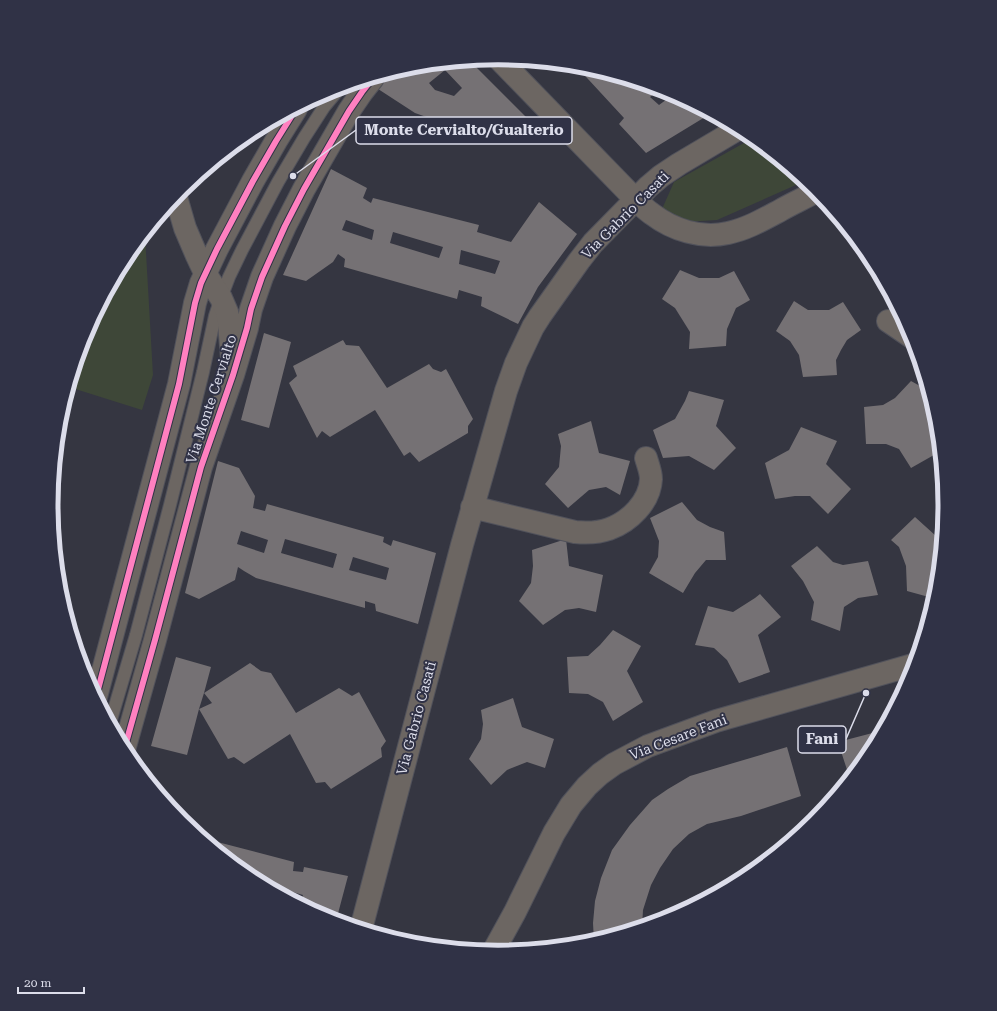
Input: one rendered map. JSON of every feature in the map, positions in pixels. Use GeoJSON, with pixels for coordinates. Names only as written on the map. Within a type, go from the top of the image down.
{"type":"FeatureCollection","features":[{"type":"Feature","properties":{"kind":"street"},"geometry":{"type":"LineString","coordinates":[[505,65],[636,200],[651,214],[676,228],[693,233],[704,234],[726,234],[735,232],[811,195]]}},
{"type":"Feature","properties":{"kind":"street","name":"Via Monte Cervialto"},"geometry":{"type":"LineString","coordinates":[[126,741],[201,467],[233,375],[256,293],[282,233],[304,189],[337,130],[368,85]]}},
{"type":"Feature","properties":{"kind":"street"},"geometry":{"type":"LineString","coordinates":[[98,688],[179,384],[200,283],[256,175],[291,117]]}},
{"type":"Feature","properties":{"kind":"street","name":"Via Gabrio Casati"},"geometry":{"type":"LineString","coordinates":[[362,925],[472,507],[506,391],[516,363],[528,337],[540,316],[586,251],[648,187],[670,169],[732,132]]}},
{"type":"Feature","properties":{"kind":"street"},"geometry":{"type":"LineString","coordinates":[[178,204],[185,228],[197,256],[205,273],[221,298],[227,312],[230,322],[233,375]]}},
{"type":"Feature","properties":{"kind":"street"},"geometry":{"type":"LineString","coordinates":[[888,321],[902,331]]}},
{"type":"Feature","properties":{"kind":"street"},"geometry":{"type":"LineString","coordinates":[[472,507],[575,532],[586,533],[608,530],[628,519],[642,503],[649,488],[651,479],[651,473],[646,458]]}},
{"type":"Feature","properties":{"kind":"street","name":"Via Cesare Fani"},"geometry":{"type":"LineString","coordinates":[[496,946],[554,833],[571,805],[586,786],[614,764],[654,744],[716,721],[908,666]]}},
{"type":"Feature","properties":{"kind":"lane","name":"Via Monte Cervialto"},"geometry":{"type":"LineString","coordinates":[[112,717],[136,635],[168,512],[203,372],[215,316],[221,298],[242,250],[278,182],[307,133],[330,99]]}},
{"type":"Feature","properties":{"kind":"green space"},"geometry":{"type":"Polygon","coordinates":[[[747,142],[767,156],[799,184],[717,220],[685,222],[662,209],[674,182],[747,142]]]}},
{"type":"Feature","properties":{"kind":"green space"},"geometry":{"type":"Polygon","coordinates":[[[145,242],[153,375],[142,410],[74,388],[81,364],[103,311],[117,285],[145,242]]]}},
{"type":"Feature","properties":{"kind":"building"},"geometry":{"type":"Polygon","coordinates":[[[475,66],[532,123],[507,141],[494,134],[489,139],[415,113],[375,87],[381,81],[413,73],[475,66]],[[445,70],[429,83],[435,90],[454,96],[462,88],[445,70]]]}},
{"type":"Feature","properties":{"kind":"building"},"geometry":{"type":"Polygon","coordinates":[[[582,73],[640,88],[654,94],[650,97],[659,105],[667,99],[706,117],[646,153],[619,124],[624,118],[582,73]]]}},
{"type":"Feature","properties":{"kind":"building"},"geometry":{"type":"Polygon","coordinates":[[[331,169],[367,188],[363,198],[371,203],[373,198],[479,225],[477,232],[511,242],[539,202],[577,234],[538,287],[518,324],[481,306],[482,297],[459,290],[457,299],[344,267],[345,259],[338,254],[333,262],[306,281],[283,275],[331,169]],[[346,220],[342,230],[372,240],[374,230],[346,220]],[[393,232],[390,243],[439,258],[443,247],[393,232]],[[461,250],[459,264],[495,274],[500,261],[461,250]]]}},
{"type":"Feature","properties":{"kind":"building"},"geometry":{"type":"Polygon","coordinates":[[[680,270],[699,278],[719,278],[734,271],[750,300],[736,308],[727,329],[726,346],[689,349],[690,332],[675,308],[662,299],[680,270]]]}},
{"type":"Feature","properties":{"kind":"building"},"geometry":{"type":"Polygon","coordinates":[[[794,301],[808,310],[829,310],[843,302],[861,330],[847,340],[841,350],[836,360],[837,375],[803,377],[799,355],[790,341],[776,331],[794,301]]]}},
{"type":"Feature","properties":{"kind":"building"},"geometry":{"type":"Polygon","coordinates":[[[264,333],[291,342],[269,428],[241,420],[264,333]]]}},
{"type":"Feature","properties":{"kind":"building"},"geometry":{"type":"Polygon","coordinates":[[[343,340],[346,345],[359,346],[387,388],[429,364],[433,369],[441,372],[446,369],[473,419],[468,426],[468,433],[419,462],[410,452],[404,456],[375,410],[330,437],[322,431],[317,438],[289,383],[297,376],[293,366],[343,340]]]}},
{"type":"Feature","properties":{"kind":"building"},"geometry":{"type":"Polygon","coordinates":[[[911,381],[923,388],[931,420],[936,454],[911,468],[899,449],[886,444],[866,444],[864,407],[883,405],[895,398],[911,381]]]}},
{"type":"Feature","properties":{"kind":"building"},"geometry":{"type":"Polygon","coordinates":[[[689,391],[724,400],[716,426],[736,448],[714,470],[689,456],[663,458],[653,430],[675,419],[689,391]]]}},
{"type":"Feature","properties":{"kind":"building"},"geometry":{"type":"Polygon","coordinates":[[[591,421],[599,453],[630,461],[620,495],[606,487],[589,490],[568,508],[545,484],[559,467],[561,446],[558,434],[591,421]]]}},
{"type":"Feature","properties":{"kind":"building"},"geometry":{"type":"Polygon","coordinates":[[[801,427],[837,441],[826,464],[851,489],[828,514],[810,496],[795,496],[775,499],[765,463],[789,450],[801,427]]]}},
{"type":"Feature","properties":{"kind":"building"},"geometry":{"type":"Polygon","coordinates":[[[218,461],[239,468],[255,496],[253,508],[265,511],[267,504],[384,537],[383,542],[391,546],[393,540],[436,553],[418,624],[376,611],[375,604],[365,601],[365,608],[256,578],[238,567],[235,580],[199,599],[185,593],[218,461]],[[241,531],[237,544],[264,553],[268,540],[241,531]],[[285,539],[281,553],[333,568],[337,554],[285,539]],[[353,557],[349,570],[386,580],[389,568],[353,557]]]}},
{"type":"Feature","properties":{"kind":"building"},"geometry":{"type":"Polygon","coordinates":[[[682,502],[697,520],[724,532],[726,560],[706,560],[695,573],[683,593],[649,573],[658,557],[659,541],[650,518],[682,502]]]}},
{"type":"Feature","properties":{"kind":"building"},"geometry":{"type":"Polygon","coordinates":[[[915,517],[936,536],[938,535],[930,597],[907,591],[906,566],[899,547],[891,540],[915,517]]]}},
{"type":"Feature","properties":{"kind":"building"},"geometry":{"type":"Polygon","coordinates":[[[566,539],[569,566],[603,575],[596,612],[579,608],[565,610],[543,625],[519,601],[531,583],[533,566],[532,550],[566,539]]]}},
{"type":"Feature","properties":{"kind":"building"},"geometry":{"type":"Polygon","coordinates":[[[817,546],[833,562],[843,565],[868,561],[878,595],[858,598],[844,607],[840,631],[811,620],[814,602],[803,581],[791,566],[817,546]]]}},
{"type":"Feature","properties":{"kind":"building"},"geometry":{"type":"Polygon","coordinates":[[[760,594],[781,617],[758,635],[770,672],[739,683],[727,660],[714,648],[695,645],[708,606],[733,612],[760,594]]]}},
{"type":"Feature","properties":{"kind":"building"},"geometry":{"type":"Polygon","coordinates":[[[613,630],[641,646],[627,671],[643,702],[613,721],[603,702],[588,694],[569,693],[567,657],[588,656],[613,630]]]}},
{"type":"Feature","properties":{"kind":"building"},"geometry":{"type":"Polygon","coordinates":[[[176,657],[211,667],[187,755],[151,746],[176,657]]]}},
{"type":"Feature","properties":{"kind":"building"},"geometry":{"type":"Polygon","coordinates":[[[250,663],[261,671],[271,673],[296,713],[339,688],[352,696],[359,692],[386,741],[381,748],[382,757],[331,789],[325,782],[316,783],[290,734],[244,764],[234,757],[228,759],[199,709],[212,703],[204,693],[250,663]]]}},
{"type":"Feature","properties":{"kind":"building"},"geometry":{"type":"Polygon","coordinates":[[[513,698],[522,727],[554,739],[545,768],[527,762],[507,770],[491,785],[469,759],[481,739],[483,724],[481,710],[513,698]]]}},
{"type":"Feature","properties":{"kind":"building"},"geometry":{"type":"Polygon","coordinates":[[[876,732],[848,774],[838,742],[876,732]]]}},
{"type":"Feature","properties":{"kind":"building"},"geometry":{"type":"Polygon","coordinates":[[[787,747],[801,796],[741,816],[707,824],[689,834],[673,849],[660,868],[651,885],[643,910],[642,922],[594,936],[595,901],[601,878],[612,850],[630,825],[652,800],[690,776],[787,747]]]}},
{"type":"Feature","properties":{"kind":"building"},"geometry":{"type":"Polygon","coordinates":[[[213,841],[294,862],[293,871],[303,872],[304,867],[348,876],[338,915],[301,900],[303,895],[278,887],[254,872],[213,841]]]}},
{"type":"Feature","properties":{"kind":"cycle path"},"geometry":{"type":"LineString","coordinates":[[126,741],[201,467],[233,375],[251,309],[262,277],[285,226],[304,189],[349,111],[368,85]]}},
{"type":"Feature","properties":{"kind":"cycle path"},"geometry":{"type":"LineString","coordinates":[[98,689],[179,384],[195,303],[201,283],[253,181],[291,117]]}},
{"type":"Feature","properties":{"kind":"place","name":"Monte Cervialto/Gualterio"},"geometry":{"type":"Point","coordinates":[293,176]}},
{"type":"Feature","properties":{"kind":"place","name":"Fani"},"geometry":{"type":"Point","coordinates":[866,693]}}]}
